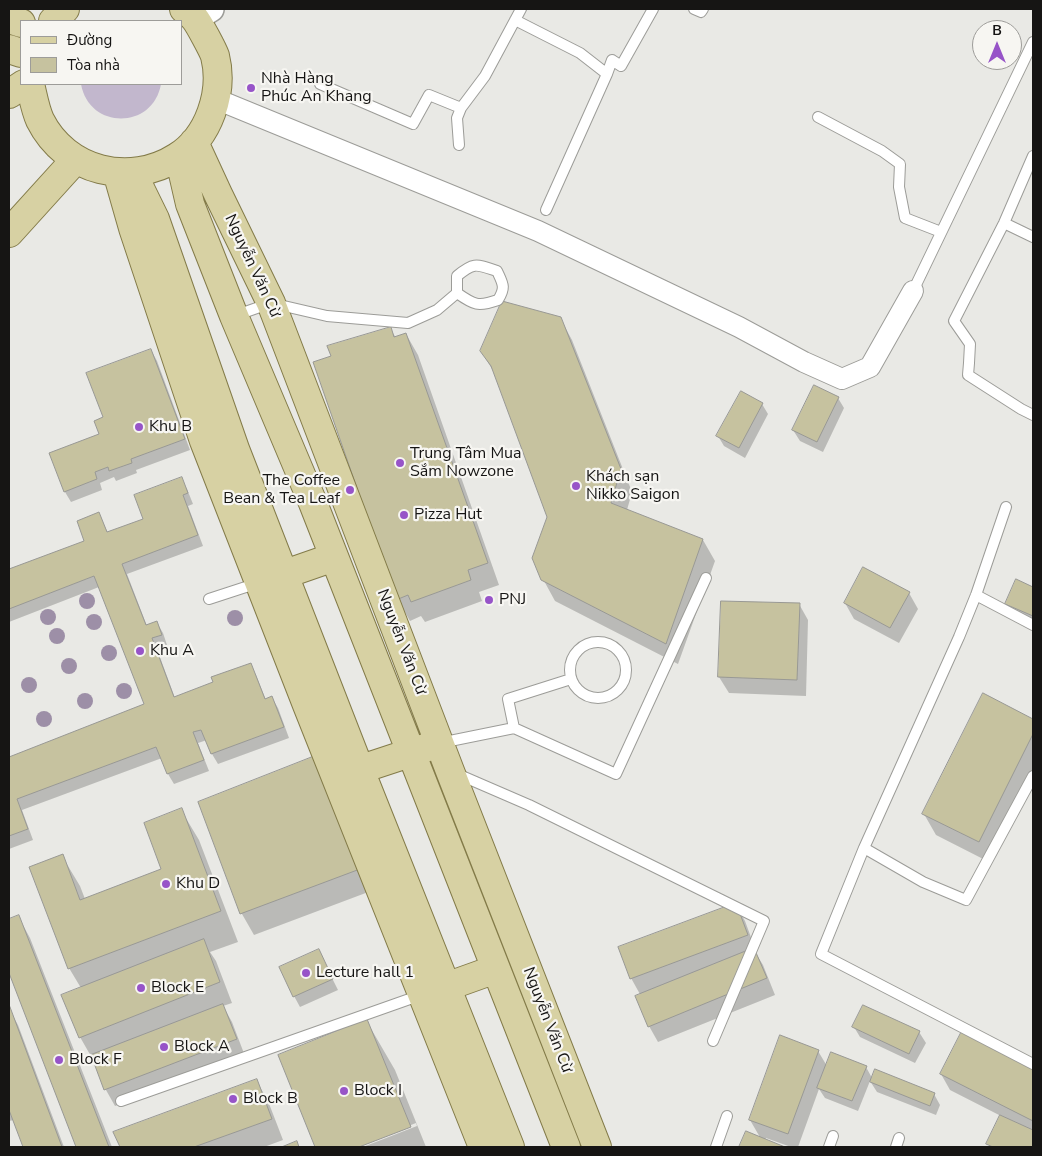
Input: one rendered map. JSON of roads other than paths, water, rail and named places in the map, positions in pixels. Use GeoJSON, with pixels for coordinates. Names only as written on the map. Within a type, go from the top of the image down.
{"type":"FeatureCollection","features":[{"type":"Feature","properties":{"kind":"main road"},"geometry":{"type":"LineString","coordinates":[[54,20],[65,9]]}},
{"type":"Feature","properties":{"kind":"main road"},"geometry":{"type":"LineString","coordinates":[[30,85],[40,120],[50,136],[62,149],[76,159],[89,166],[103,170],[124,172],[146,170],[160,166],[187,149],[207,122],[216,99],[218,77],[214,55],[199,11]]}},
{"type":"Feature","properties":{"kind":"main road"},"geometry":{"type":"LineString","coordinates":[[9,94],[22,85]]}},
{"type":"Feature","properties":{"kind":"main road","name":"Nguyễn Văn Cừ"},"geometry":{"type":"LineString","coordinates":[[187,149],[218,194],[271,303],[439,743],[597,1147]]}},
{"type":"Feature","properties":{"kind":"main road","name":"Nguyễn Văn Cừ"},"geometry":{"type":"LineString","coordinates":[[187,149],[190,204],[234,316],[313,503],[566,1147]]}},
{"type":"Feature","properties":{"kind":"main road"},"geometry":{"type":"LineString","coordinates":[[9,233],[76,159]]}},
{"type":"Feature","properties":{"kind":"main road"},"geometry":{"type":"LineString","coordinates":[[124,172],[136,237],[204,441],[271,578],[434,991],[483,1147]]}},
{"type":"Feature","properties":{"kind":"main road"},"geometry":{"type":"LineString","coordinates":[[313,503],[344,492]]}},
{"type":"Feature","properties":{"kind":"main road"},"geometry":{"type":"LineString","coordinates":[[271,578],[334,557]]}},
{"type":"Feature","properties":{"kind":"main road"},"geometry":{"type":"LineString","coordinates":[[348,774],[439,743]]}},
{"type":"Feature","properties":{"kind":"main road"},"geometry":{"type":"LineString","coordinates":[[434,991],[496,969]]}},
{"type":"Feature","properties":{"kind":"main road"},"geometry":{"type":"LineString","coordinates":[[434,991],[510,1147]]}},
{"type":"Feature","properties":{"kind":"street"},"geometry":{"type":"LineString","coordinates":[[216,99],[538,230],[740,327],[804,362],[842,379],[870,367],[913,291]]}},
{"type":"Feature","properties":{"kind":"lane"},"geometry":{"type":"LineString","coordinates":[[459,145],[457,118],[461,108],[485,76],[521,9]]}},
{"type":"Feature","properties":{"kind":"lane"},"geometry":{"type":"LineString","coordinates":[[546,210],[612,60],[621,66],[653,9]]}},
{"type":"Feature","properties":{"kind":"lane"},"geometry":{"type":"LineString","coordinates":[[694,9],[701,12],[703,9]]}},
{"type":"Feature","properties":{"kind":"lane"},"geometry":{"type":"LineString","coordinates":[[515,20],[580,53],[607,74]]}},
{"type":"Feature","properties":{"kind":"lane"},"geometry":{"type":"LineString","coordinates":[[913,291],[1033,42]]}},
{"type":"Feature","properties":{"kind":"lane"},"geometry":{"type":"LineString","coordinates":[[320,84],[412,124],[429,95],[461,108]]}},
{"type":"Feature","properties":{"kind":"lane"},"geometry":{"type":"LineString","coordinates":[[818,117],[882,151],[900,164],[899,187],[905,218],[941,232]]}},
{"type":"Feature","properties":{"kind":"lane"},"geometry":{"type":"LineString","coordinates":[[1033,156],[1004,223],[954,321],[970,344],[968,375],[1033,415]]}},
{"type":"Feature","properties":{"kind":"lane"},"geometry":{"type":"LineString","coordinates":[[1004,223],[1033,237]]}},
{"type":"Feature","properties":{"kind":"lane"},"geometry":{"type":"LineString","coordinates":[[234,316],[271,303],[327,316],[408,323],[437,310],[457,292],[457,276],[469,266],[481,266],[497,271],[503,283],[503,292],[498,300],[484,305],[470,302],[457,292]]}},
{"type":"Feature","properties":{"kind":"lane"},"geometry":{"type":"LineString","coordinates":[[1006,507],[976,595],[959,637],[864,848],[821,954],[1033,1064]]}},
{"type":"Feature","properties":{"kind":"lane"},"geometry":{"type":"LineString","coordinates":[[209,599],[271,578]]}},
{"type":"Feature","properties":{"kind":"lane"},"geometry":{"type":"LineString","coordinates":[[439,743],[514,728],[616,774],[706,578]]}},
{"type":"Feature","properties":{"kind":"lane"},"geometry":{"type":"LineString","coordinates":[[976,595],[1033,625]]}},
{"type":"Feature","properties":{"kind":"lane"},"geometry":{"type":"LineString","coordinates":[[603,643],[612,646],[620,653],[624,661],[626,671],[624,680],[612,694],[602,698],[593,698],[584,694],[576,688],[571,679],[572,660],[584,646],[603,643]]}},
{"type":"Feature","properties":{"kind":"lane"},"geometry":{"type":"LineString","coordinates":[[514,728],[508,699],[571,679]]}},
{"type":"Feature","properties":{"kind":"lane"},"geometry":{"type":"LineString","coordinates":[[450,771],[529,805],[764,921],[713,1041]]}},
{"type":"Feature","properties":{"kind":"lane"},"geometry":{"type":"LineString","coordinates":[[864,848],[923,882],[966,900],[1033,776]]}},
{"type":"Feature","properties":{"kind":"lane"},"geometry":{"type":"LineString","coordinates":[[121,1101],[434,991]]}},
{"type":"Feature","properties":{"kind":"lane"},"geometry":{"type":"LineString","coordinates":[[716,1147],[727,1116]]}},
{"type":"Feature","properties":{"kind":"lane"},"geometry":{"type":"LineString","coordinates":[[829,1147],[833,1136]]}},
{"type":"Feature","properties":{"kind":"place","name":"Nhà Hàng Phúc An Khang"},"geometry":{"type":"Point","coordinates":[251,88]}},
{"type":"Feature","properties":{"kind":"place","name":"Khu B"},"geometry":{"type":"Point","coordinates":[139,427]}},
{"type":"Feature","properties":{"kind":"place","name":"Trung Tâm Mua Sắm Nowzone"},"geometry":{"type":"Point","coordinates":[400,463]}},
{"type":"Feature","properties":{"kind":"place","name":"Khách sạn Nikko Saigon"},"geometry":{"type":"Point","coordinates":[576,486]}},
{"type":"Feature","properties":{"kind":"place","name":"The Coffee Bean & Tea Leaf"},"geometry":{"type":"Point","coordinates":[350,490]}},
{"type":"Feature","properties":{"kind":"place","name":"Pizza Hut"},"geometry":{"type":"Point","coordinates":[404,515]}},
{"type":"Feature","properties":{"kind":"place","name":"PNJ"},"geometry":{"type":"Point","coordinates":[489,600]}},
{"type":"Feature","properties":{"kind":"place","name":"Khu A"},"geometry":{"type":"Point","coordinates":[140,651]}},
{"type":"Feature","properties":{"kind":"place","name":"Khu D"},"geometry":{"type":"Point","coordinates":[166,884]}},
{"type":"Feature","properties":{"kind":"place","name":"Lecture hall 1"},"geometry":{"type":"Point","coordinates":[306,973]}},
{"type":"Feature","properties":{"kind":"place","name":"Block E"},"geometry":{"type":"Point","coordinates":[141,988]}},
{"type":"Feature","properties":{"kind":"place","name":"Block A"},"geometry":{"type":"Point","coordinates":[164,1047]}},
{"type":"Feature","properties":{"kind":"place","name":"Block F"},"geometry":{"type":"Point","coordinates":[59,1060]}},
{"type":"Feature","properties":{"kind":"place","name":"Block I"},"geometry":{"type":"Point","coordinates":[344,1091]}},
{"type":"Feature","properties":{"kind":"place","name":"Block B"},"geometry":{"type":"Point","coordinates":[233,1099]}}]}
